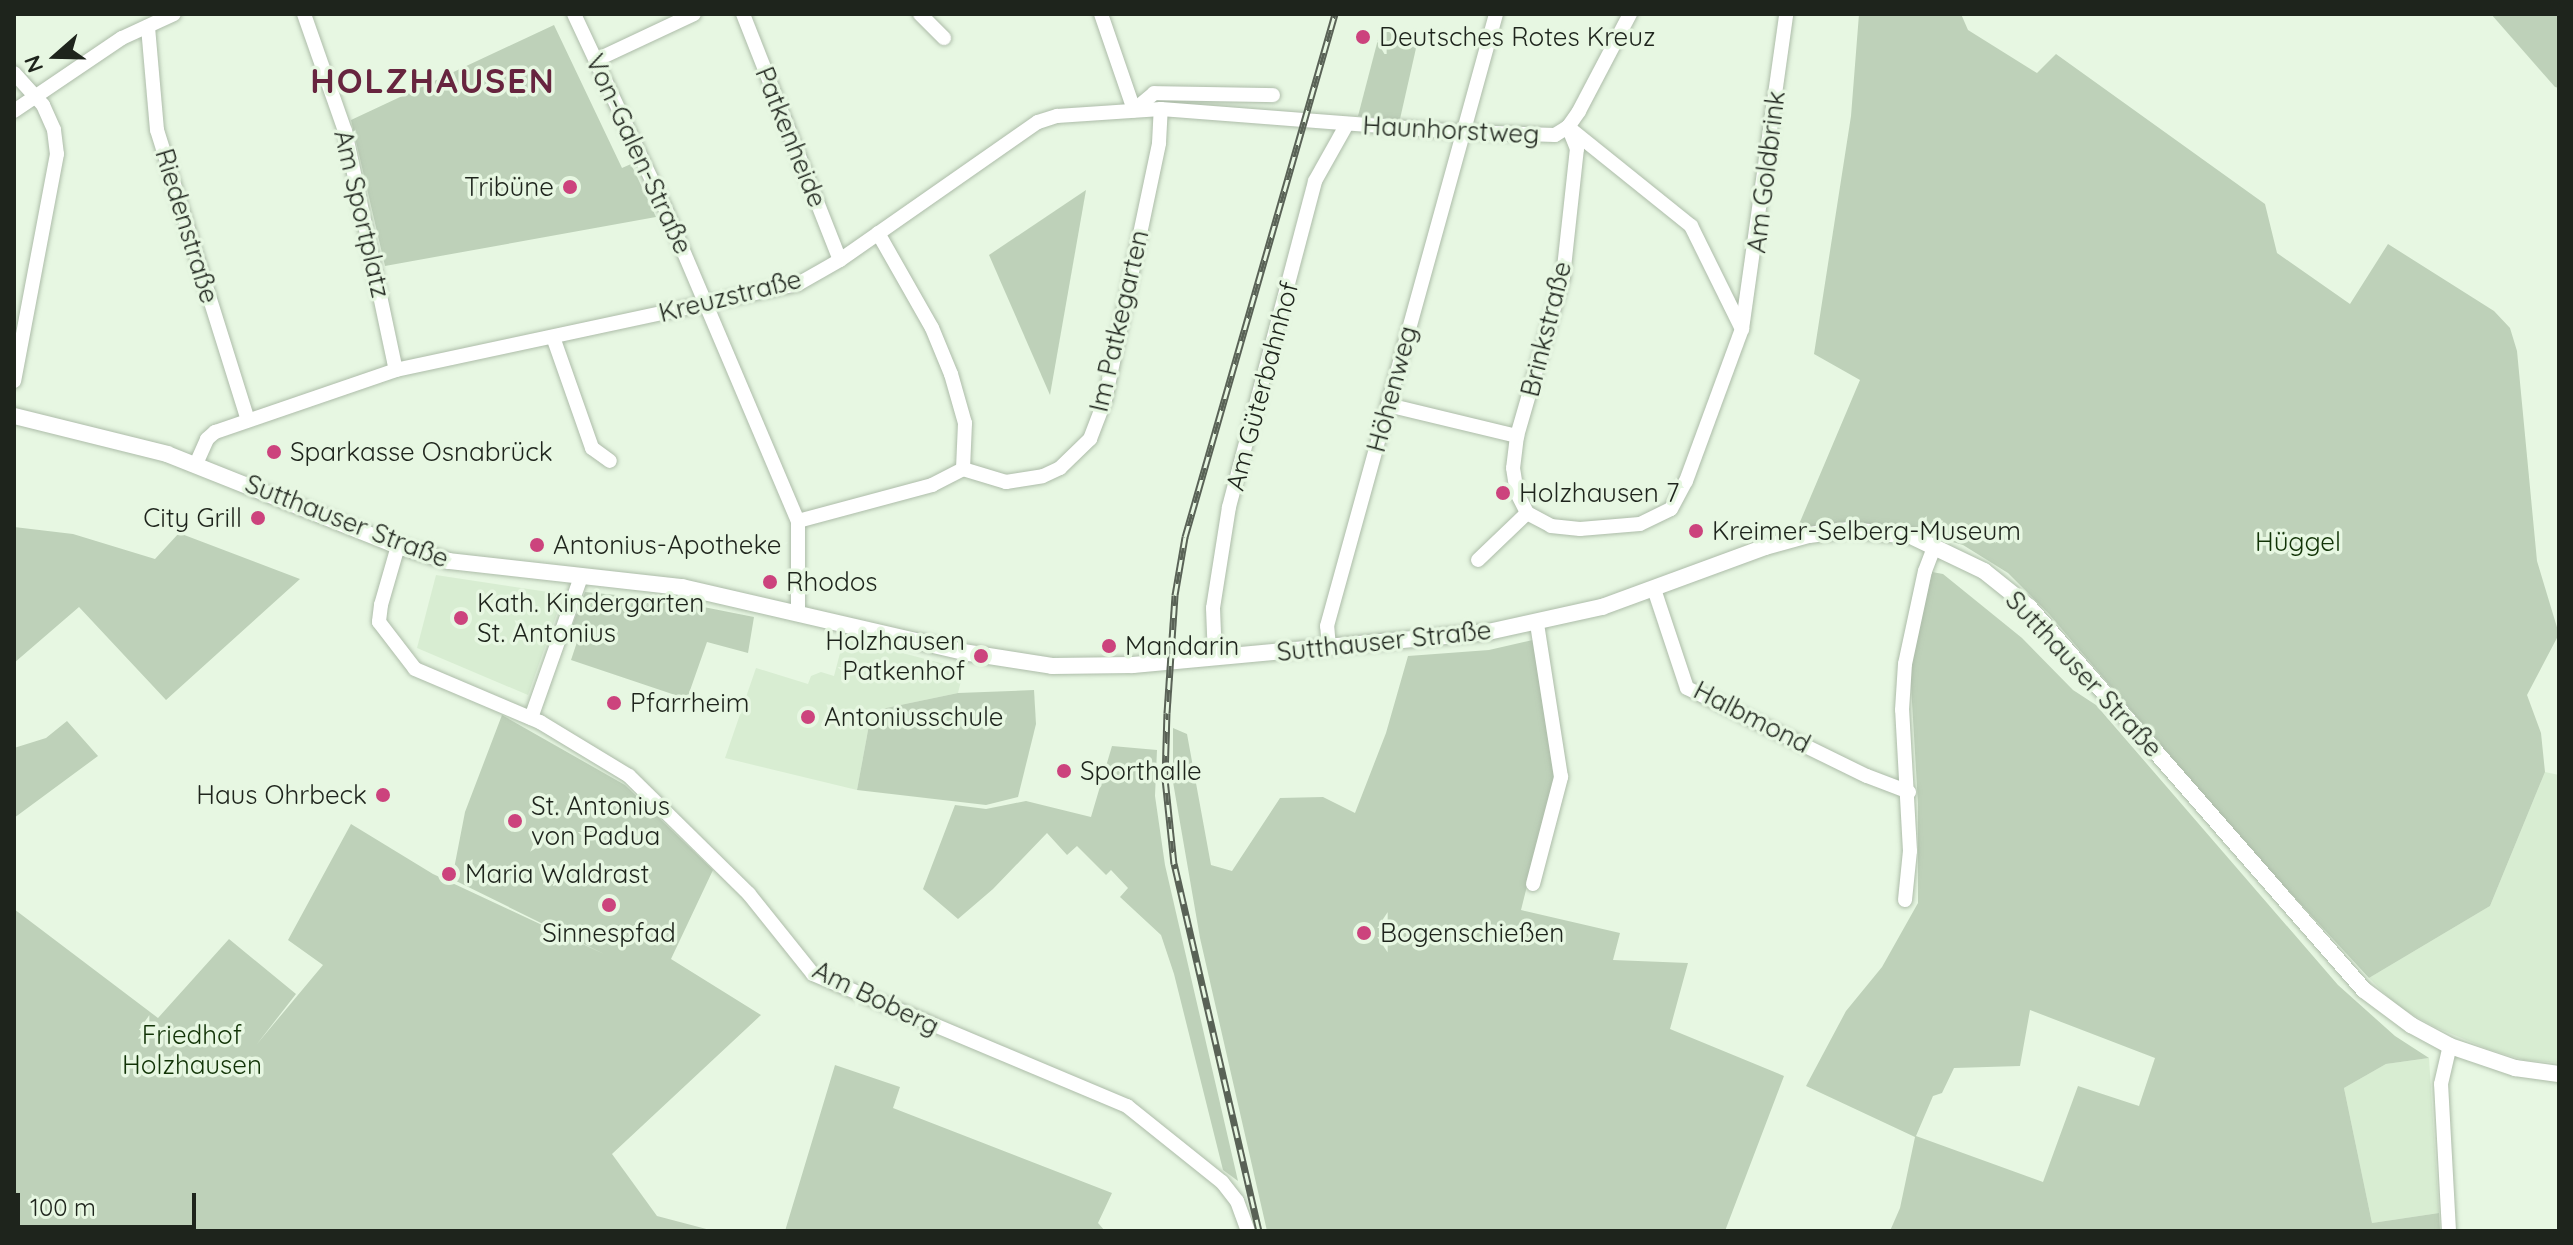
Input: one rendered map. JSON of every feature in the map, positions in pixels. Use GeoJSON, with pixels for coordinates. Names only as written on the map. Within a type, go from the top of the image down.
{"type":"FeatureCollection","features":[{"type":"Feature","properties":{"kind":"street"},"geometry":{"type":"LineString","coordinates":[[14,111],[122,38],[174,14]]}},
{"type":"Feature","properties":{"kind":"street","name":"Am Sportplatz"},"geometry":{"type":"LineString","coordinates":[[304,14],[345,131],[396,370]]}},
{"type":"Feature","properties":{"kind":"street","name":"Von-Galen-Straße"},"geometry":{"type":"LineString","coordinates":[[574,14],[708,305],[798,521],[798,612]]}},
{"type":"Feature","properties":{"kind":"street"},"geometry":{"type":"LineString","coordinates":[[596,60],[694,14]]}},
{"type":"Feature","properties":{"kind":"street","name":"Patkenheide"},"geometry":{"type":"LineString","coordinates":[[743,14],[840,260]]}},
{"type":"Feature","properties":{"kind":"street"},"geometry":{"type":"LineString","coordinates":[[920,14],[944,38]]}},
{"type":"Feature","properties":{"kind":"street"},"geometry":{"type":"LineString","coordinates":[[1101,14],[1134,110],[1154,93],[1273,95]]}},
{"type":"Feature","properties":{"kind":"street","name":"Höhenweg"},"geometry":{"type":"LineString","coordinates":[[1329,647],[1327,626],[1496,14]]}},
{"type":"Feature","properties":{"kind":"street","name":"Haunhorstweg"},"geometry":{"type":"LineString","coordinates":[[1347,124],[1555,135],[1568,127],[1630,14]]}},
{"type":"Feature","properties":{"kind":"street","name":"Am Goldbrink"},"geometry":{"type":"LineString","coordinates":[[1527,513],[1551,526],[1580,529],[1640,524],[1671,509],[1686,481],[1742,329],[1786,14]]}},
{"type":"Feature","properties":{"kind":"street","name":"Riedenstraße"},"geometry":{"type":"LineString","coordinates":[[148,27],[157,130],[248,420]]}},
{"type":"Feature","properties":{"kind":"street"},"geometry":{"type":"LineString","coordinates":[[14,73],[38,97],[54,130],[57,154],[14,381]]}},
{"type":"Feature","properties":{"kind":"street","name":"Kreuzstraße"},"geometry":{"type":"LineString","coordinates":[[196,464],[207,439],[215,432],[396,370],[798,284],[840,260],[1038,122],[1057,116],[1161,109],[1347,124]]}},
{"type":"Feature","properties":{"kind":"street","name":"Im Patkegarten"},"geometry":{"type":"LineString","coordinates":[[963,469],[1006,482],[1043,476],[1060,468],[1090,439],[1105,400],[1159,143],[1161,109]]}},
{"type":"Feature","properties":{"kind":"street","name":"Am Güterbahnhof"},"geometry":{"type":"LineString","coordinates":[[1215,658],[1213,608],[1229,507],[1315,181],[1347,124]]}},
{"type":"Feature","properties":{"kind":"street","name":"Am Goldbrink"},"geometry":{"type":"LineString","coordinates":[[1568,127],[1691,226],[1742,329]]}},
{"type":"Feature","properties":{"kind":"street","name":"Brinkstraße"},"geometry":{"type":"LineString","coordinates":[[1527,513],[1517,493],[1513,468],[1517,436],[1563,277],[1577,149],[1568,127]]}},
{"type":"Feature","properties":{"kind":"street"},"geometry":{"type":"LineString","coordinates":[[798,521],[932,485],[963,469],[965,423],[951,374],[932,328],[878,233]]}},
{"type":"Feature","properties":{"kind":"street"},"geometry":{"type":"LineString","coordinates":[[553,337],[592,448],[610,461]]}},
{"type":"Feature","properties":{"kind":"street"},"geometry":{"type":"LineString","coordinates":[[1388,405],[1517,436]]}},
{"type":"Feature","properties":{"kind":"street","name":"Sutthauser Straße"},"geometry":{"type":"LineString","coordinates":[[14,416],[130,444],[196,464],[398,546],[449,561],[682,587],[963,652],[1042,665],[1104,666],[1215,658],[1488,632],[1537,623],[1654,589],[1765,547],[1809,535],[1874,530],[1911,536],[1984,571],[2029,607],[2345,970],[2390,1011],[2450,1046],[2515,1068],[2559,1074]]}},
{"type":"Feature","properties":{"kind":"street"},"geometry":{"type":"LineString","coordinates":[[1478,560],[1527,513]]}},
{"type":"Feature","properties":{"kind":"street"},"geometry":{"type":"LineString","coordinates":[[1905,900],[1909,792],[1902,710],[1905,664],[1925,571],[1935,545]]}},
{"type":"Feature","properties":{"kind":"street","name":"Am Boberg"},"geometry":{"type":"LineString","coordinates":[[398,546],[379,614],[383,630],[415,669],[531,718],[629,776],[749,894],[813,974],[1127,1106],[1222,1182],[1237,1201],[1248,1231]]}},
{"type":"Feature","properties":{"kind":"street"},"geometry":{"type":"LineString","coordinates":[[531,718],[581,577]]}},
{"type":"Feature","properties":{"kind":"street","name":"Halbmond"},"geometry":{"type":"LineString","coordinates":[[1654,589],[1687,688],[1867,776],[1909,792]]}},
{"type":"Feature","properties":{"kind":"street"},"geometry":{"type":"LineString","coordinates":[[1533,884],[1561,777],[1537,623]]}},
{"type":"Feature","properties":{"kind":"street"},"geometry":{"type":"LineString","coordinates":[[2449,1231],[2441,1084],[2450,1046]]}},
{"type":"Feature","properties":{"kind":"shaded area"},"geometry":{"type":"Polygon","coordinates":[[[436,575],[555,593],[560,605],[528,695],[417,648],[436,575]]]}},
{"type":"Feature","properties":{"kind":"shaded area","name":"Antoniusschule"},"geometry":{"type":"Polygon","coordinates":[[[844,638],[964,669],[958,693],[886,708],[869,725],[857,790],[725,758],[756,668],[808,684],[811,676],[821,672],[834,676],[844,638]]]}},
{"type":"Feature","properties":{"kind":"shaded area"},"geometry":{"type":"Polygon","coordinates":[[[2545,772],[2559,775],[2559,1063],[2524,1060],[2435,1027],[2397,1006],[2369,978],[2490,906],[2545,772]]]}},
{"type":"Feature","properties":{"kind":"shaded area"},"geometry":{"type":"Polygon","coordinates":[[[2429,1058],[2439,1213],[2372,1223],[2344,1088],[2386,1064],[2429,1058]]]}},
{"type":"Feature","properties":{"kind":"green space","name":"Hüggel"},"geometry":{"type":"Polygon","coordinates":[[[1859,14],[1961,14],[1968,30],[2037,73],[2056,54],[2265,204],[2277,253],[2350,304],[2388,244],[2494,311],[2510,328],[2517,351],[2537,561],[2559,634],[2527,695],[2541,733],[2545,772],[2490,906],[2369,978],[2245,844],[2049,614],[2008,573],[1963,545],[1911,530],[1839,523],[1797,529],[1860,380],[1814,354],[1851,116],[1859,14]]]}},
{"type":"Feature","properties":{"kind":"green space"},"geometry":{"type":"Polygon","coordinates":[[[2491,14],[2559,14],[2559,88],[2555,87],[2491,14]]]}},
{"type":"Feature","properties":{"kind":"green space"},"geometry":{"type":"Polygon","coordinates":[[[554,25],[622,168],[631,164],[656,217],[385,266],[351,120],[554,25]]]}},
{"type":"Feature","properties":{"kind":"green space"},"geometry":{"type":"Polygon","coordinates":[[[1381,28],[1419,35],[1400,119],[1358,116],[1381,28]]]}},
{"type":"Feature","properties":{"kind":"green space"},"geometry":{"type":"Polygon","coordinates":[[[1086,190],[1050,395],[989,255],[1086,190]]]}},
{"type":"Feature","properties":{"kind":"green space"},"geometry":{"type":"Polygon","coordinates":[[[14,527],[73,534],[155,559],[179,533],[300,579],[166,700],[79,607],[14,663],[14,527]]]}},
{"type":"Feature","properties":{"kind":"green space"},"geometry":{"type":"Polygon","coordinates":[[[1932,572],[1943,574],[2022,638],[2073,690],[2096,705],[2338,985],[2395,1036],[2429,1058],[2386,1064],[2344,1088],[2372,1223],[2439,1213],[2440,1231],[1890,1231],[1900,1208],[1915,1137],[1806,1086],[1846,1011],[1882,967],[1918,903],[1918,804],[1910,668],[1932,572]],[[2030,1010],[2020,1066],[1954,1068],[1942,1093],[1933,1096],[1916,1136],[2043,1182],[2078,1086],[2139,1106],[2155,1058],[2030,1010]]]}},
{"type":"Feature","properties":{"kind":"green space"},"geometry":{"type":"Polygon","coordinates":[[[585,592],[668,600],[754,617],[748,653],[707,642],[687,699],[571,660],[581,630],[572,626],[585,592]]]}},
{"type":"Feature","properties":{"kind":"green space"},"geometry":{"type":"Polygon","coordinates":[[[1533,640],[1554,778],[1521,910],[1620,933],[1613,960],[1688,963],[1670,1029],[1784,1076],[1725,1231],[1267,1231],[1200,938],[1173,782],[1173,728],[1187,734],[1211,865],[1232,871],[1280,798],[1323,797],[1355,813],[1386,733],[1408,656],[1489,650],[1533,640]]]}},
{"type":"Feature","properties":{"kind":"green space"},"geometry":{"type":"Polygon","coordinates":[[[1034,690],[1036,724],[1018,797],[986,805],[857,790],[869,725],[886,708],[958,693],[1034,690]]]}},
{"type":"Feature","properties":{"kind":"green space","name":"Friedhof Holzhausen"},"geometry":{"type":"Polygon","coordinates":[[[502,715],[625,785],[713,870],[671,959],[761,1015],[612,1154],[657,1216],[714,1231],[14,1231],[14,909],[158,1018],[229,939],[296,994],[257,1044],[323,965],[288,940],[351,824],[433,874],[604,954],[452,879],[465,812],[502,715]]]}},
{"type":"Feature","properties":{"kind":"green space"},"geometry":{"type":"Polygon","coordinates":[[[67,721],[98,756],[14,818],[14,748],[46,738],[67,721]]]}},
{"type":"Feature","properties":{"kind":"green space"},"geometry":{"type":"Polygon","coordinates":[[[1112,746],[1157,750],[1155,796],[1165,865],[1238,1181],[1223,1170],[1174,974],[1161,935],[1120,897],[1128,888],[1111,870],[1106,875],[1077,846],[1067,855],[1047,833],[993,889],[958,919],[923,889],[955,805],[986,809],[1026,801],[1091,817],[1112,746]]]}},
{"type":"Feature","properties":{"kind":"green space"},"geometry":{"type":"Polygon","coordinates":[[[835,1065],[900,1087],[893,1108],[1112,1193],[1098,1223],[1105,1231],[785,1231],[835,1065]]]}},
{"type":"Feature","properties":{"kind":"railway"},"geometry":{"type":"LineString","coordinates":[[1259,1231],[1174,864],[1165,779],[1167,713],[1175,595],[1185,537],[1335,14]]}},
{"type":"Feature","properties":{"kind":"place","name":"Deutsches Rotes Kreuz"},"geometry":{"type":"Point","coordinates":[1363,37]}},
{"type":"Feature","properties":{"kind":"place","name":"Tribüne"},"geometry":{"type":"Point","coordinates":[570,187]}},
{"type":"Feature","properties":{"kind":"place","name":"Sparkasse Osnabrück"},"geometry":{"type":"Point","coordinates":[274,452]}},
{"type":"Feature","properties":{"kind":"place","name":"Holzhausen 7"},"geometry":{"type":"Point","coordinates":[1503,493]}},
{"type":"Feature","properties":{"kind":"place","name":"City Grill"},"geometry":{"type":"Point","coordinates":[258,518]}},
{"type":"Feature","properties":{"kind":"place","name":"Kreimer-Selberg-Museum"},"geometry":{"type":"Point","coordinates":[1696,531]}},
{"type":"Feature","properties":{"kind":"place","name":"Antonius-Apotheke"},"geometry":{"type":"Point","coordinates":[537,545]}},
{"type":"Feature","properties":{"kind":"place","name":"Rhodos"},"geometry":{"type":"Point","coordinates":[770,582]}},
{"type":"Feature","properties":{"kind":"place","name":"Kath. Kindergarten St. Antonius"},"geometry":{"type":"Point","coordinates":[461,618]}},
{"type":"Feature","properties":{"kind":"place","name":"Mandarin"},"geometry":{"type":"Point","coordinates":[1109,646]}},
{"type":"Feature","properties":{"kind":"place","name":"Holzhausen Patkenhof"},"geometry":{"type":"Point","coordinates":[981,656]}},
{"type":"Feature","properties":{"kind":"place","name":"Pfarrheim"},"geometry":{"type":"Point","coordinates":[614,703]}},
{"type":"Feature","properties":{"kind":"place","name":"Antoniusschule"},"geometry":{"type":"Point","coordinates":[808,717]}},
{"type":"Feature","properties":{"kind":"place","name":"Sporthalle"},"geometry":{"type":"Point","coordinates":[1064,771]}},
{"type":"Feature","properties":{"kind":"place","name":"Haus Ohrbeck"},"geometry":{"type":"Point","coordinates":[383,795]}},
{"type":"Feature","properties":{"kind":"place","name":"St. Antonius von Padua"},"geometry":{"type":"Point","coordinates":[515,821]}},
{"type":"Feature","properties":{"kind":"place","name":"Maria Waldrast"},"geometry":{"type":"Point","coordinates":[449,874]}},
{"type":"Feature","properties":{"kind":"place","name":"Sinnespfad"},"geometry":{"type":"Point","coordinates":[609,905]}},
{"type":"Feature","properties":{"kind":"place","name":"Bogenschießen"},"geometry":{"type":"Point","coordinates":[1364,933]}},
{"type":"Feature","properties":{"kind":"district","name":"HOLZHAUSEN"},"geometry":{"type":"Point","coordinates":[433,81]}}]}
